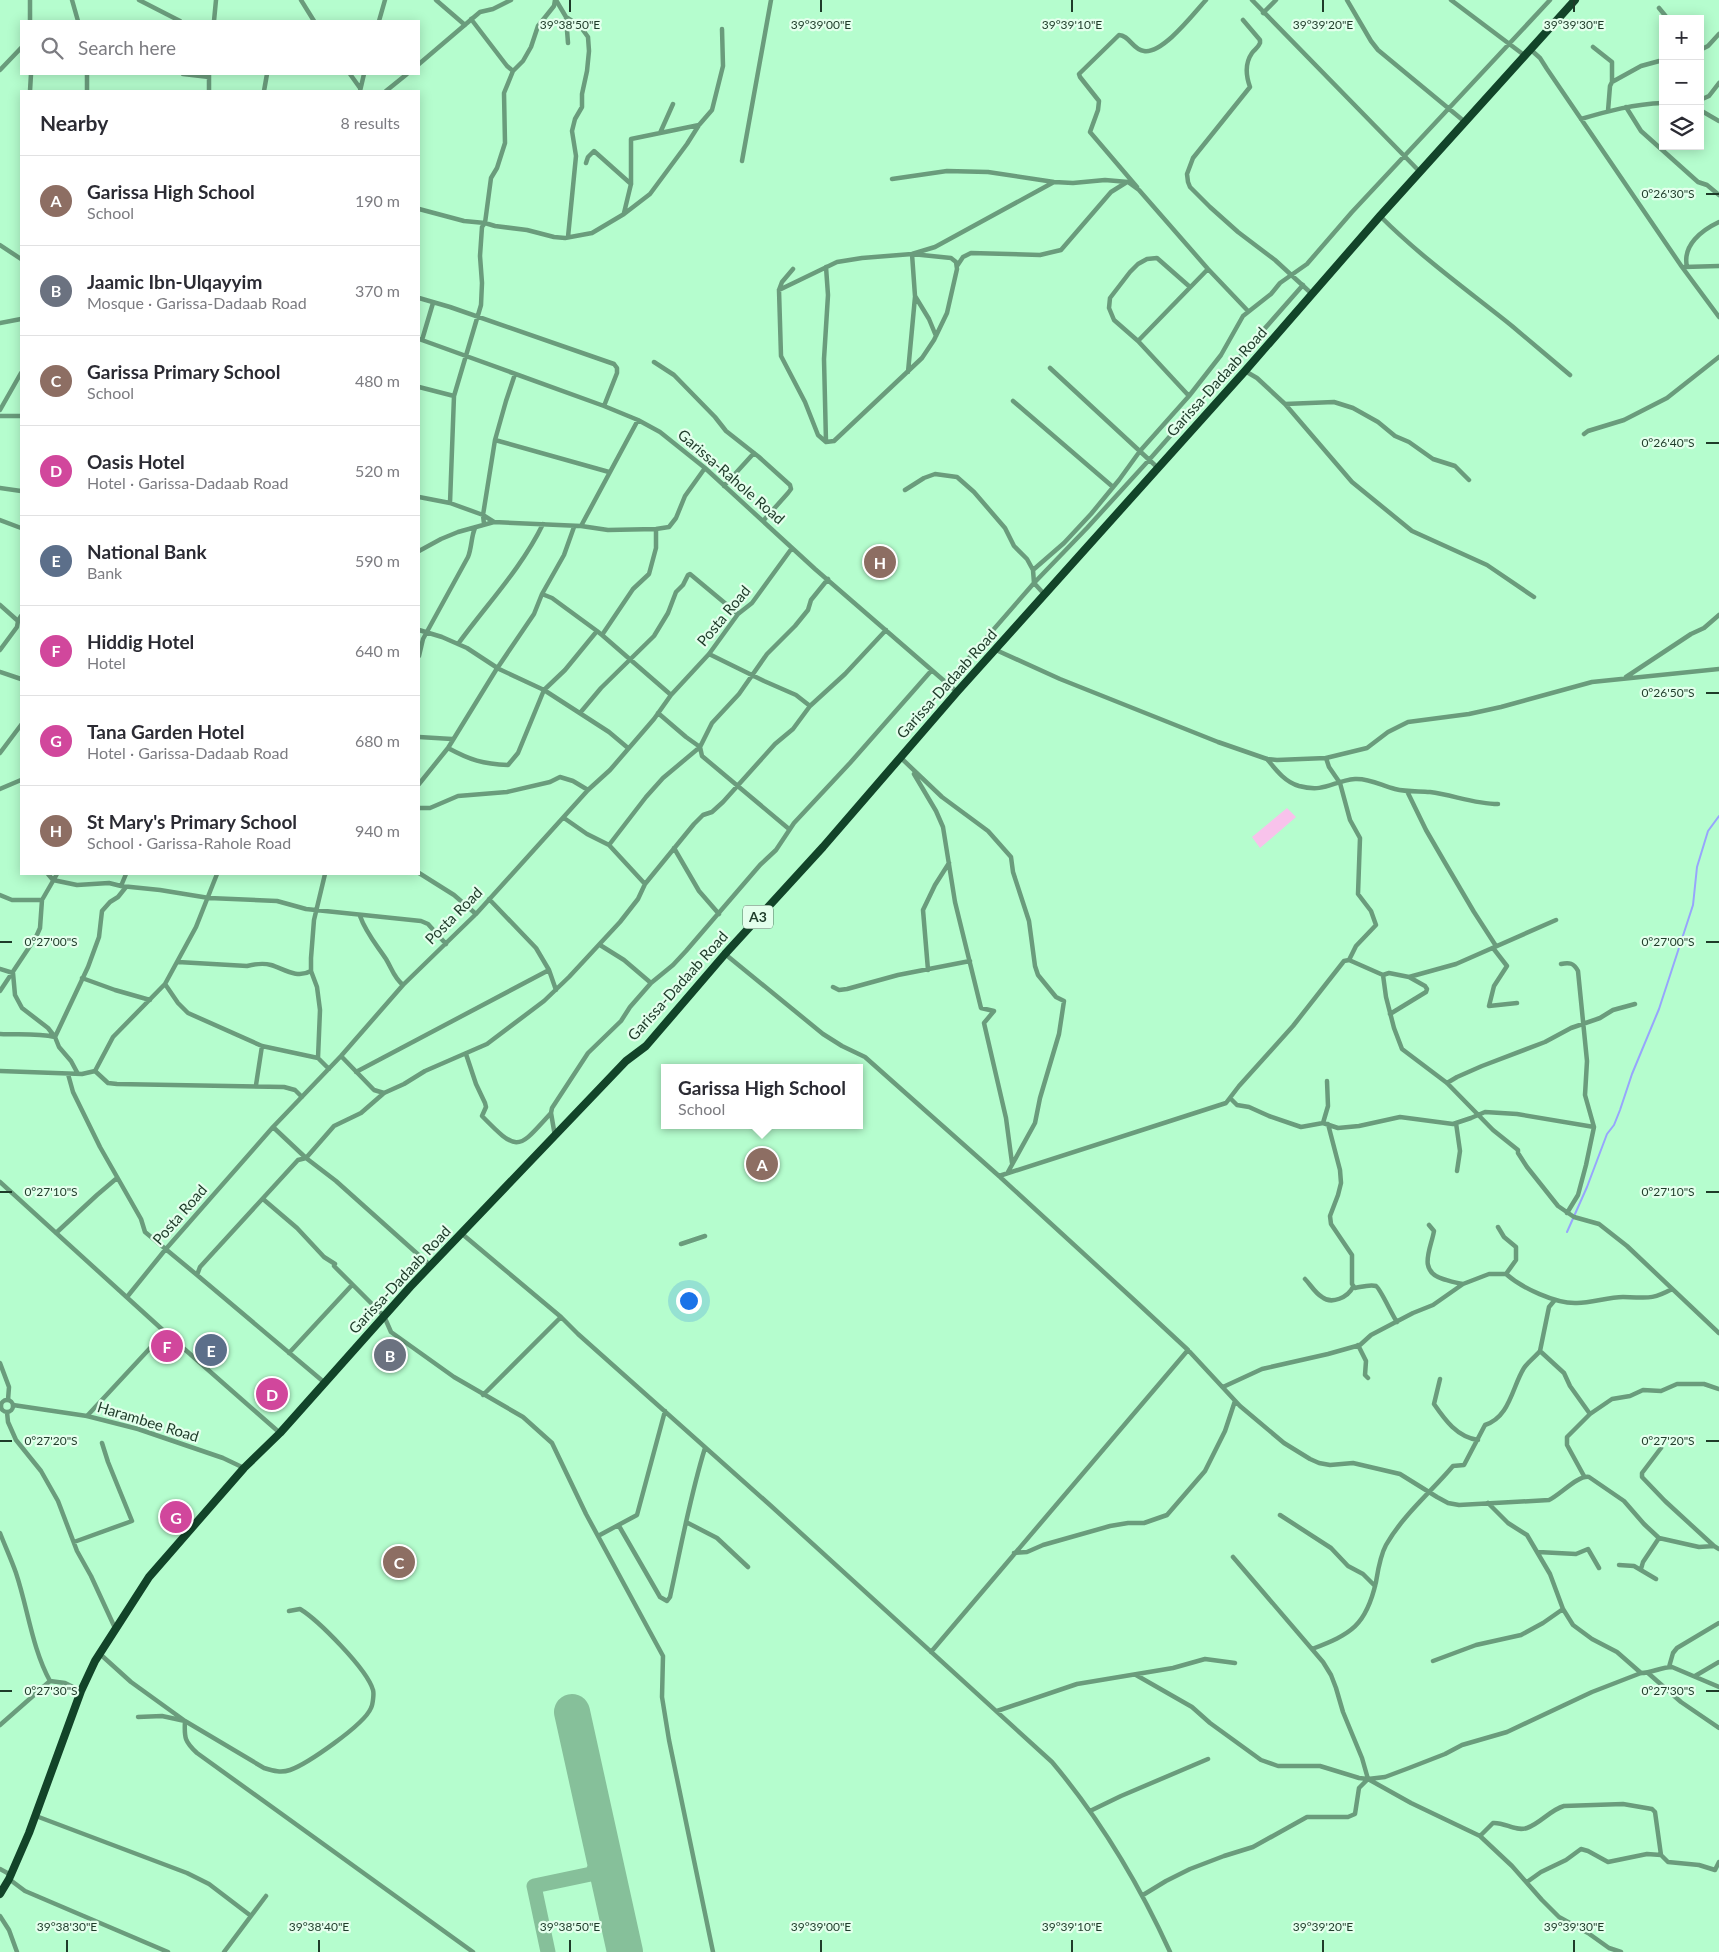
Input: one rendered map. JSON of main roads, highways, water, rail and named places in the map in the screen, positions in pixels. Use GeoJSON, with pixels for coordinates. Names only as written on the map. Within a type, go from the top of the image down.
{"type":"FeatureCollection","features":[{"type":"Feature","properties":{"kind":"highway","name":"Garissa-Dadaab Road"},"geometry":{"type":"LineString","coordinates":[[0,1894],[10,1877],[36,1816],[81,1691],[100,1653],[149,1577],[244,1468],[280,1433],[461,1233],[626,1061],[646,1046],[957,692],[1245,371],[1380,216],[1575,0]]}},
{"type":"Feature","properties":{"kind":"waterway"},"geometry":{"type":"LineString","coordinates":[[1567,1232],[1587,1187],[1607,1134],[1614,1125],[1632,1074],[1659,1009],[1693,905],[1697,867],[1708,831],[1719,816]]}},
{"type":"Feature","properties":{"kind":"place","name":"St Mary's Primary School"},"geometry":{"type":"Point","coordinates":[880,562]}},
{"type":"Feature","properties":{"kind":"place","name":"Garissa High School"},"geometry":{"type":"Point","coordinates":[762,1164]}},
{"type":"Feature","properties":{"kind":"place","name":"Hiddig Hotel"},"geometry":{"type":"Point","coordinates":[167,1346]}},
{"type":"Feature","properties":{"kind":"place","name":"National Bank"},"geometry":{"type":"Point","coordinates":[211,1350]}},
{"type":"Feature","properties":{"kind":"place","name":"Jaamic Ibn-Ulqayyim"},"geometry":{"type":"Point","coordinates":[390,1355]}},
{"type":"Feature","properties":{"kind":"place","name":"Oasis Hotel"},"geometry":{"type":"Point","coordinates":[272,1394]}},
{"type":"Feature","properties":{"kind":"place","name":"Tana Garden Hotel"},"geometry":{"type":"Point","coordinates":[176,1517]}},
{"type":"Feature","properties":{"kind":"place","name":"Garissa Primary School"},"geometry":{"type":"Point","coordinates":[399,1562]}}]}
